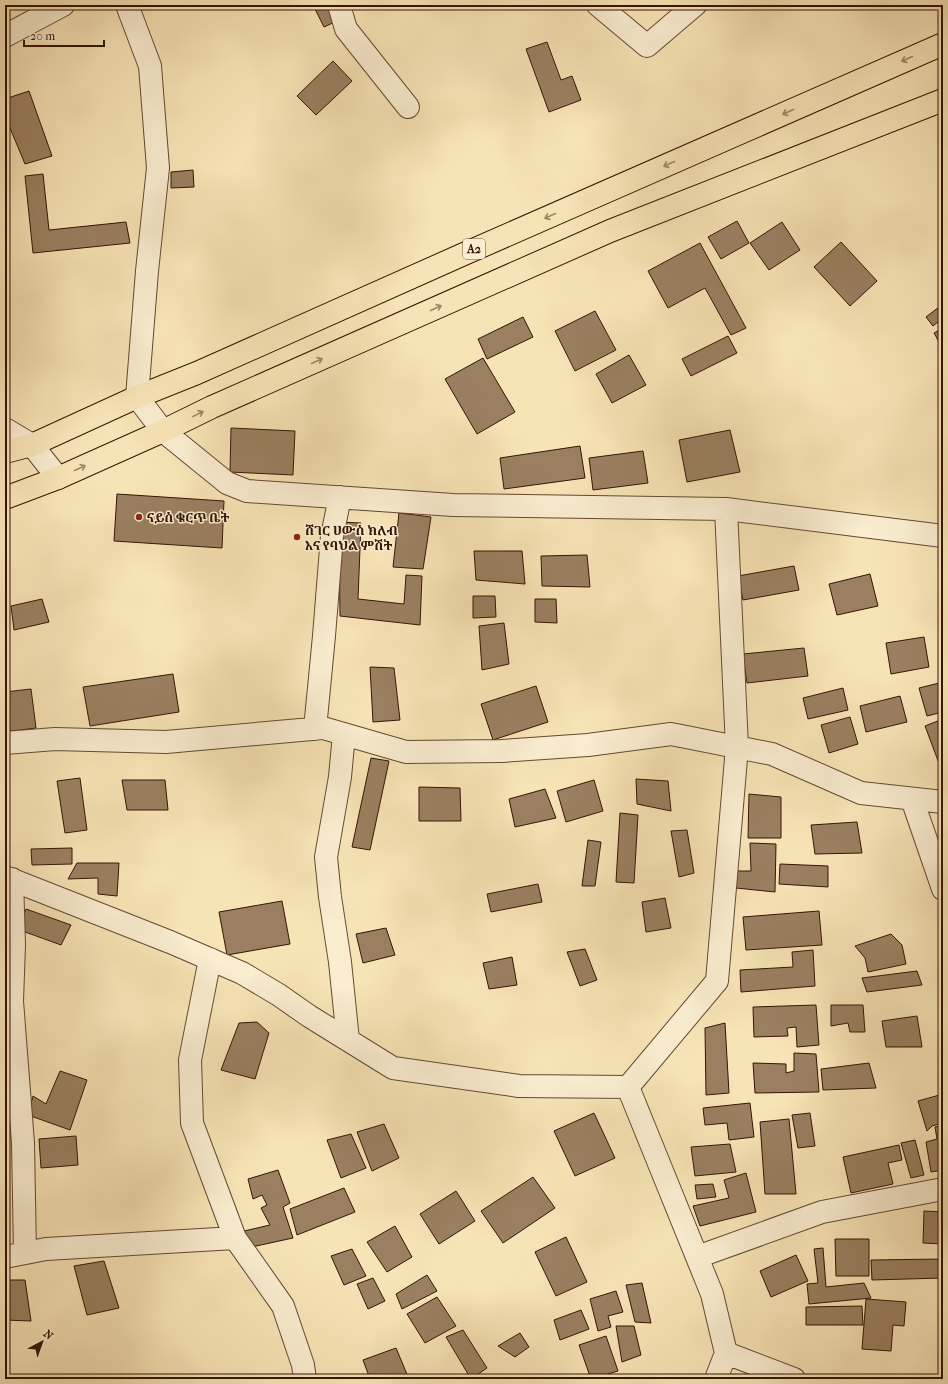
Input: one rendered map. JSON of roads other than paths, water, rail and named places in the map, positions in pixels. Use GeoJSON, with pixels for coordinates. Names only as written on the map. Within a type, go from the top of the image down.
{"type":"FeatureCollection","features":[{"type":"Feature","properties":{"kind":"highway","name":"A2"},"geometry":{"type":"LineString","coordinates":[[5,452],[32,445],[137,397],[197,373],[943,44]]}},
{"type":"Feature","properties":{"kind":"highway"},"geometry":{"type":"LineString","coordinates":[[5,498],[58,478],[163,431],[212,407],[610,231],[941,105]]}},
{"type":"Feature","properties":{"kind":"street"},"geometry":{"type":"LineString","coordinates":[[5,36],[63,5]]}},
{"type":"Feature","properties":{"kind":"street"},"geometry":{"type":"LineString","coordinates":[[127,5],[150,66],[158,168],[147,271],[137,397],[163,431],[227,483],[247,490],[453,505],[726,509],[943,536]]}},
{"type":"Feature","properties":{"kind":"street"},"geometry":{"type":"LineString","coordinates":[[339,5],[346,29],[408,107]]}},
{"type":"Feature","properties":{"kind":"street"},"geometry":{"type":"LineString","coordinates":[[598,5],[647,46],[695,5]]}},
{"type":"Feature","properties":{"kind":"street"},"geometry":{"type":"LineString","coordinates":[[5,429],[32,445],[58,478]]}},
{"type":"Feature","properties":{"kind":"street"},"geometry":{"type":"LineString","coordinates":[[315,729],[332,536],[340,497]]}},
{"type":"Feature","properties":{"kind":"street"},"geometry":{"type":"LineString","coordinates":[[628,1087],[717,981],[737,747],[726,509]]}},
{"type":"Feature","properties":{"kind":"street"},"geometry":{"type":"LineString","coordinates":[[5,743],[55,739],[166,742],[323,728],[406,752],[502,751],[588,745],[671,734],[772,754],[860,793],[943,802]]}},
{"type":"Feature","properties":{"kind":"street"},"geometry":{"type":"LineString","coordinates":[[344,734],[340,777],[326,857],[330,897],[340,962],[348,1040]]}},
{"type":"Feature","properties":{"kind":"street"},"geometry":{"type":"LineString","coordinates":[[912,799],[943,889]]}},
{"type":"Feature","properties":{"kind":"street"},"geometry":{"type":"LineString","coordinates":[[235,1238],[46,1249],[15,1255],[23,1143],[12,1001],[14,945],[8,878],[170,942],[242,973],[280,995],[309,1016],[394,1068],[519,1086],[628,1087]]}},
{"type":"Feature","properties":{"kind":"street"},"geometry":{"type":"LineString","coordinates":[[210,959],[190,1060],[192,1123],[235,1238],[284,1306],[303,1364],[305,1379]]}},
{"type":"Feature","properties":{"kind":"street"},"geometry":{"type":"LineString","coordinates":[[628,1087],[712,1294],[726,1353],[716,1379]]}},
{"type":"Feature","properties":{"kind":"street"},"geometry":{"type":"LineString","coordinates":[[697,1257],[822,1212],[943,1189]]}},
{"type":"Feature","properties":{"kind":"street"},"geometry":{"type":"LineString","coordinates":[[726,1353],[794,1379]]}},
{"type":"Feature","properties":{"kind":"place","name":"ናይስ ቁርጥ ቤት"},"geometry":{"type":"Point","coordinates":[139,517]}},
{"type":"Feature","properties":{"kind":"place","name":"ሸገር ሀውስ ክለብ እና የባህል ምሽት"},"geometry":{"type":"Point","coordinates":[297,537]}}]}
